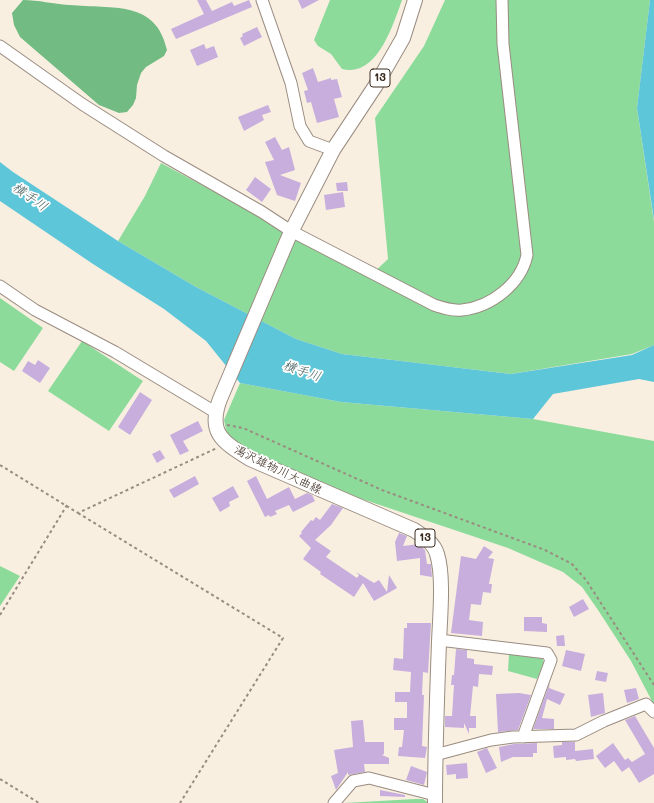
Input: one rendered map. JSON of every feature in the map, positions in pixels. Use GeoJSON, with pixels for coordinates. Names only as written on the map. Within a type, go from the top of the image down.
{"type":"FeatureCollection","features":[{"type":"Feature","properties":{"kind":"main road","name":"13"},"geometry":{"type":"LineString","coordinates":[[217,411],[291,233],[333,150],[376,85],[403,38],[415,0]]}},
{"type":"Feature","properties":{"kind":"main road","name":"湯沢雄物川大曲線"},"geometry":{"type":"LineString","coordinates":[[217,411],[218,433],[226,444],[250,459],[414,530],[429,542],[437,552],[439,564],[439,640],[435,799]]}},
{"type":"Feature","properties":{"kind":"street"},"geometry":{"type":"LineString","coordinates":[[262,0],[291,83],[300,126],[309,141],[333,150]]}},
{"type":"Feature","properties":{"kind":"street"},"geometry":{"type":"LineString","coordinates":[[0,46],[82,104],[164,156],[262,212],[291,233],[434,305],[448,309],[460,310],[482,304],[495,298],[517,278],[524,267],[527,255],[503,44],[502,0]]}},
{"type":"Feature","properties":{"kind":"street"},"geometry":{"type":"LineString","coordinates":[[0,286],[35,310],[115,352],[217,411]]}},
{"type":"Feature","properties":{"kind":"street"},"geometry":{"type":"LineString","coordinates":[[439,640],[547,653],[551,660],[523,737]]}},
{"type":"Feature","properties":{"kind":"street"},"geometry":{"type":"LineString","coordinates":[[435,755],[491,740],[576,735],[604,721],[646,704],[654,712]]}},
{"type":"Feature","properties":{"kind":"street"},"geometry":{"type":"LineString","coordinates":[[334,803],[353,781],[369,778],[435,799]]}},
{"type":"Feature","properties":{"kind":"path"},"geometry":{"type":"LineString","coordinates":[[217,411],[243,428],[382,490],[545,550],[572,564],[586,580],[654,685]]}},
{"type":"Feature","properties":{"kind":"path"},"geometry":{"type":"LineString","coordinates":[[78,513],[226,444]]}},
{"type":"Feature","properties":{"kind":"path"},"geometry":{"type":"LineString","coordinates":[[0,465],[283,638],[180,803]]}},
{"type":"Feature","properties":{"kind":"path"},"geometry":{"type":"LineString","coordinates":[[0,615],[67,505]]}},
{"type":"Feature","properties":{"kind":"path"},"geometry":{"type":"LineString","coordinates":[[0,779],[39,803]]}},
{"type":"Feature","properties":{"kind":"green space"},"geometry":{"type":"Polygon","coordinates":[[[23,0],[131,10],[143,15],[153,22],[161,34],[167,50],[164,56],[146,67],[141,73],[137,85],[136,98],[133,105],[127,112],[119,113],[99,105],[20,37],[14,25],[12,13],[23,0]]]}},
{"type":"Feature","properties":{"kind":"green space"},"geometry":{"type":"Polygon","coordinates":[[[330,0],[402,0],[394,23],[382,47],[374,58],[365,66],[354,70],[342,69],[331,54],[318,46],[314,40],[330,0]]]}},
{"type":"Feature","properties":{"kind":"green space"},"geometry":{"type":"Polygon","coordinates":[[[445,0],[650,0],[637,108],[654,222],[654,345],[632,354],[511,374],[342,354],[296,339],[196,287],[118,241],[145,196],[161,163],[370,276],[388,259],[375,118],[424,46],[445,0]]]}},
{"type":"Feature","properties":{"kind":"green space"},"geometry":{"type":"Polygon","coordinates":[[[0,298],[43,328],[14,371],[0,362],[0,298]]]}},
{"type":"Feature","properties":{"kind":"green space"},"geometry":{"type":"Polygon","coordinates":[[[82,341],[143,381],[109,431],[48,391],[82,341]]]}},
{"type":"Feature","properties":{"kind":"green space"},"geometry":{"type":"Polygon","coordinates":[[[240,383],[341,402],[533,419],[654,441],[654,705],[631,661],[598,610],[582,587],[563,572],[508,548],[356,497],[248,450],[227,435],[224,420],[240,383]]]}},
{"type":"Feature","properties":{"kind":"green space"},"geometry":{"type":"Polygon","coordinates":[[[0,566],[20,576],[0,606],[0,566]]]}},
{"type":"Feature","properties":{"kind":"green space"},"geometry":{"type":"Polygon","coordinates":[[[509,654],[542,657],[544,663],[537,679],[508,671],[509,654]]]}},
{"type":"Feature","properties":{"kind":"green space"},"geometry":{"type":"Polygon","coordinates":[[[423,799],[429,803],[344,803],[423,799]]]}},
{"type":"Feature","properties":{"kind":"water"},"geometry":{"type":"Polygon","coordinates":[[[650,0],[654,0],[654,220],[637,108],[650,0]]]}},
{"type":"Feature","properties":{"kind":"water","name":"横手川"},"geometry":{"type":"Polygon","coordinates":[[[0,162],[118,241],[196,287],[296,339],[342,354],[511,374],[632,355],[654,345],[654,382],[639,379],[553,394],[533,419],[341,402],[240,383],[206,341],[164,309],[93,264],[0,201],[0,162]]]}},
{"type":"Feature","properties":{"kind":"building"},"geometry":{"type":"Polygon","coordinates":[[[197,0],[206,0],[212,11],[232,2],[234,6],[249,0],[252,7],[176,39],[171,29],[204,14],[197,0]]]}},
{"type":"Feature","properties":{"kind":"building"},"geometry":{"type":"Polygon","coordinates":[[[298,0],[319,0],[302,9],[298,0]]]}},
{"type":"Feature","properties":{"kind":"building"},"geometry":{"type":"Polygon","coordinates":[[[257,27],[262,37],[244,46],[240,38],[243,36],[242,34],[257,27]]]}},
{"type":"Feature","properties":{"kind":"building"},"geometry":{"type":"Polygon","coordinates":[[[204,44],[206,49],[214,46],[218,57],[197,66],[190,50],[204,44]]]}},
{"type":"Feature","properties":{"kind":"building"},"geometry":{"type":"Polygon","coordinates":[[[313,68],[318,82],[331,78],[331,80],[337,79],[342,97],[334,99],[339,117],[317,123],[311,102],[307,103],[304,91],[308,90],[302,73],[313,68]]]}},
{"type":"Feature","properties":{"kind":"building"},"geometry":{"type":"Polygon","coordinates":[[[268,105],[271,112],[262,115],[264,120],[244,131],[238,117],[268,105]]]}},
{"type":"Feature","properties":{"kind":"building"},"geometry":{"type":"Polygon","coordinates":[[[275,137],[282,150],[289,147],[295,170],[280,175],[301,183],[295,201],[277,195],[265,162],[274,160],[265,142],[275,137]]]}},
{"type":"Feature","properties":{"kind":"building"},"geometry":{"type":"Polygon","coordinates":[[[255,177],[271,189],[262,202],[246,190],[255,177]]]}},
{"type":"Feature","properties":{"kind":"building"},"geometry":{"type":"Polygon","coordinates":[[[347,182],[348,191],[337,191],[336,183],[347,182]]]}},
{"type":"Feature","properties":{"kind":"building"},"geometry":{"type":"Polygon","coordinates":[[[343,192],[345,207],[326,210],[324,195],[343,192]]]}},
{"type":"Feature","properties":{"kind":"building"},"geometry":{"type":"Polygon","coordinates":[[[38,360],[50,368],[40,383],[22,371],[28,361],[35,365],[38,360]]]}},
{"type":"Feature","properties":{"kind":"building"},"geometry":{"type":"Polygon","coordinates":[[[140,392],[152,400],[130,435],[118,427],[140,392]]]}},
{"type":"Feature","properties":{"kind":"building"},"geometry":{"type":"Polygon","coordinates":[[[198,421],[203,431],[183,441],[189,451],[180,455],[170,435],[198,421]]]}},
{"type":"Feature","properties":{"kind":"building"},"geometry":{"type":"Polygon","coordinates":[[[160,450],[165,458],[157,463],[152,454],[160,450]]]}},
{"type":"Feature","properties":{"kind":"building"},"geometry":{"type":"Polygon","coordinates":[[[195,476],[199,484],[174,498],[169,490],[195,476]]]}},
{"type":"Feature","properties":{"kind":"building"},"geometry":{"type":"Polygon","coordinates":[[[256,476],[267,499],[289,487],[295,499],[307,493],[312,495],[315,501],[293,512],[289,505],[275,511],[277,514],[270,517],[269,515],[265,517],[247,481],[256,476]]]}},
{"type":"Feature","properties":{"kind":"building"},"geometry":{"type":"Polygon","coordinates":[[[233,486],[239,497],[229,502],[230,506],[220,512],[212,498],[233,486]]]}},
{"type":"Feature","properties":{"kind":"building"},"geometry":{"type":"Polygon","coordinates":[[[332,504],[343,508],[331,525],[315,540],[331,551],[326,557],[357,578],[359,575],[356,572],[374,583],[379,580],[387,592],[389,575],[397,588],[374,601],[363,583],[354,597],[320,574],[321,572],[303,559],[311,548],[299,536],[302,533],[301,532],[311,520],[313,521],[316,517],[320,520],[332,504]]]}},
{"type":"Feature","properties":{"kind":"building"},"geometry":{"type":"Polygon","coordinates":[[[399,533],[407,536],[403,546],[419,544],[425,550],[427,564],[431,564],[432,577],[420,575],[420,558],[397,561],[395,542],[399,533]]]}},
{"type":"Feature","properties":{"kind":"building"},"geometry":{"type":"Polygon","coordinates":[[[484,546],[493,552],[488,558],[494,559],[489,584],[492,584],[491,593],[483,592],[481,605],[471,604],[469,620],[483,622],[482,636],[451,633],[461,556],[476,559],[484,546]]]}},
{"type":"Feature","properties":{"kind":"building"},"geometry":{"type":"Polygon","coordinates":[[[583,599],[589,609],[574,617],[569,607],[583,599]]]}},
{"type":"Feature","properties":{"kind":"building"},"geometry":{"type":"Polygon","coordinates":[[[524,617],[542,617],[542,623],[547,624],[547,632],[524,631],[524,617]]]}},
{"type":"Feature","properties":{"kind":"building"},"geometry":{"type":"Polygon","coordinates":[[[407,623],[431,623],[428,673],[423,672],[422,695],[424,695],[422,746],[427,747],[425,758],[398,756],[399,747],[402,747],[404,730],[394,730],[394,718],[407,718],[407,702],[395,702],[395,692],[410,692],[411,672],[393,670],[394,658],[403,659],[404,628],[407,628],[407,623]]]}},
{"type":"Feature","properties":{"kind":"building"},"geometry":{"type":"Polygon","coordinates":[[[564,635],[565,646],[557,646],[556,636],[564,635]]]}},
{"type":"Feature","properties":{"kind":"building"},"geometry":{"type":"Polygon","coordinates":[[[456,649],[467,650],[467,658],[474,659],[474,664],[493,666],[492,675],[479,674],[478,687],[473,686],[470,716],[476,716],[476,728],[469,728],[469,734],[464,723],[464,728],[445,727],[445,716],[452,716],[454,685],[451,685],[452,675],[454,675],[456,649]]]}},
{"type":"Feature","properties":{"kind":"building"},"geometry":{"type":"Polygon","coordinates":[[[566,650],[585,654],[581,671],[562,666],[566,650]]]}},
{"type":"Feature","properties":{"kind":"building"},"geometry":{"type":"Polygon","coordinates":[[[597,671],[608,673],[606,682],[595,680],[597,671]]]}},
{"type":"Feature","properties":{"kind":"building"},"geometry":{"type":"Polygon","coordinates":[[[550,682],[549,688],[565,694],[560,705],[547,699],[542,718],[554,719],[554,729],[533,729],[550,682]]]}},
{"type":"Feature","properties":{"kind":"building"},"geometry":{"type":"Polygon","coordinates":[[[636,688],[639,699],[627,703],[624,690],[636,688]]]}},
{"type":"Feature","properties":{"kind":"building"},"geometry":{"type":"Polygon","coordinates":[[[519,693],[531,695],[518,730],[498,732],[496,694],[519,693]]]}},
{"type":"Feature","properties":{"kind":"building"},"geometry":{"type":"Polygon","coordinates":[[[603,693],[605,713],[591,717],[588,695],[603,693]]]}},
{"type":"Feature","properties":{"kind":"building"},"geometry":{"type":"Polygon","coordinates":[[[635,716],[654,748],[654,774],[639,783],[629,767],[622,772],[614,761],[605,768],[596,756],[613,743],[625,760],[628,758],[632,762],[645,754],[625,720],[635,716]]]}},
{"type":"Feature","properties":{"kind":"building"},"geometry":{"type":"Polygon","coordinates":[[[363,720],[365,742],[384,742],[384,754],[382,755],[389,758],[389,764],[364,764],[365,772],[348,775],[348,772],[336,790],[331,776],[338,773],[334,750],[353,747],[351,721],[363,720]]]}},
{"type":"Feature","properties":{"kind":"building"},"geometry":{"type":"Polygon","coordinates":[[[562,742],[575,742],[575,751],[593,749],[594,759],[576,761],[575,759],[566,760],[566,757],[554,758],[553,746],[562,745],[562,742]]]}},
{"type":"Feature","properties":{"kind":"building"},"geometry":{"type":"Polygon","coordinates":[[[537,743],[537,753],[533,753],[533,757],[513,757],[501,762],[499,747],[514,744],[537,743]]]}},
{"type":"Feature","properties":{"kind":"building"},"geometry":{"type":"Polygon","coordinates":[[[487,748],[497,768],[486,773],[477,752],[487,748]]]}},
{"type":"Feature","properties":{"kind":"building"},"geometry":{"type":"Polygon","coordinates":[[[467,763],[468,778],[456,779],[456,774],[447,775],[446,765],[467,763]]]}},
{"type":"Feature","properties":{"kind":"building"},"geometry":{"type":"Polygon","coordinates":[[[411,766],[427,772],[424,785],[406,780],[411,766]]]}},
{"type":"Feature","properties":{"kind":"building"},"geometry":{"type":"Polygon","coordinates":[[[380,790],[405,795],[405,797],[380,796],[380,790]]]}}]}
